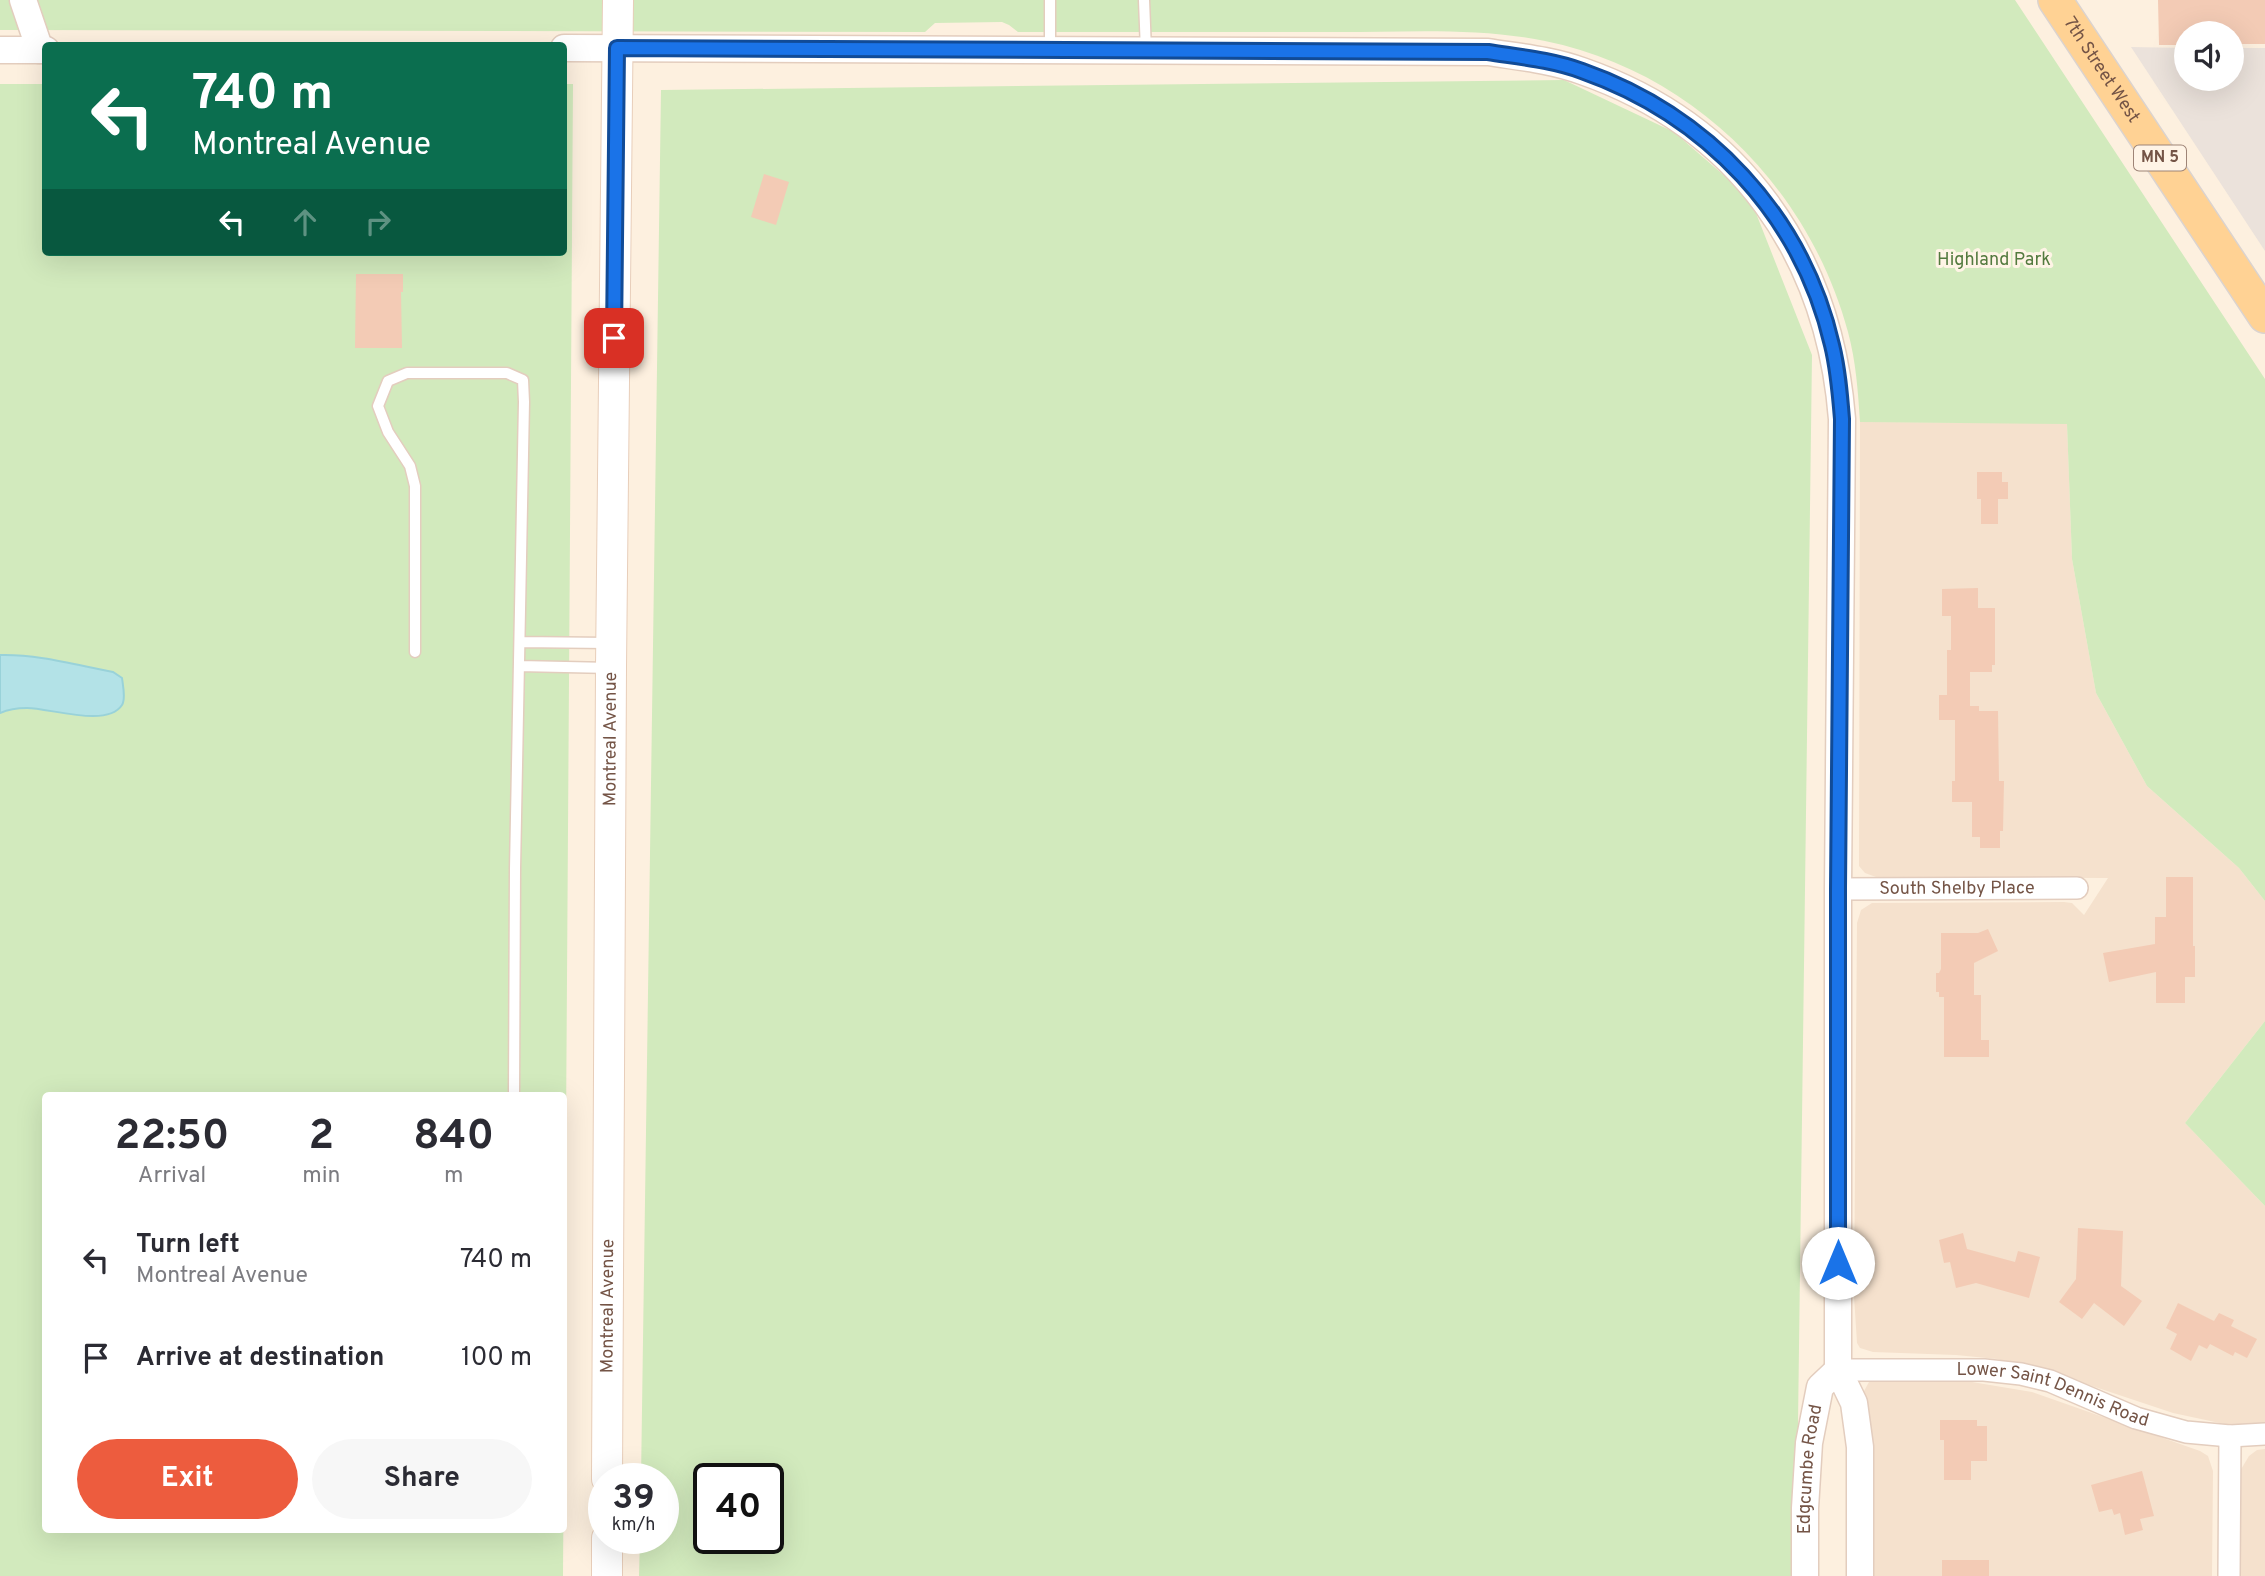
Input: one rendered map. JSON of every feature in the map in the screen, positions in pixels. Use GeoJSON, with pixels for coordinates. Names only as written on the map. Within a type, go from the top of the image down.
{"type":"FeatureCollection","features":[{"type":"Feature","properties":{"kind":"main road","name":"Montreal Avenue"},"geometry":{"type":"LineString","coordinates":[[607,1463],[611,655],[618,0]]}},
{"type":"Feature","properties":{"kind":"main road","name":"7th Street West"},"geometry":{"type":"LineString","coordinates":[[2054,0],[2265,316]]}},
{"type":"Feature","properties":{"kind":"main road"},"geometry":{"type":"LineString","coordinates":[[607,1554],[607,1576]]}},
{"type":"Feature","properties":{"kind":"street"},"geometry":{"type":"LineString","coordinates":[[23,0],[42,48]]}},
{"type":"Feature","properties":{"kind":"street","name":"Edgcumbe Road"},"geometry":{"type":"LineString","coordinates":[[567,48],[1488,52],[1540,60],[1580,70],[1657,106],[1701,136],[1734,164],[1764,198],[1806,270],[1832,345],[1842,419],[1838,1370],[1854,1403],[1860,1447],[1860,1576]]}},
{"type":"Feature","properties":{"kind":"street"},"geometry":{"type":"LineString","coordinates":[[0,50],[42,50]]}},
{"type":"Feature","properties":{"kind":"street","name":"South Shelby Place"},"geometry":{"type":"LineString","coordinates":[[1838,889],[2077,888]]}},
{"type":"Feature","properties":{"kind":"street","name":"Edgcumbe Road"},"geometry":{"type":"LineString","coordinates":[[1805,1576],[1809,1443],[1820,1387],[1838,1370]]}},
{"type":"Feature","properties":{"kind":"street","name":"Lower Saint Dennis Road"},"geometry":{"type":"LineString","coordinates":[[1838,1370],[1984,1370],[2021,1374],[2050,1381],[2136,1418],[2186,1432],[2230,1436],[2265,1434]]}},
{"type":"Feature","properties":{"kind":"street"},"geometry":{"type":"LineString","coordinates":[[2229,1576],[2230,1436]]}},
{"type":"Feature","properties":{"kind":"lane"},"geometry":{"type":"LineString","coordinates":[[1050,0],[1050,50]]}},
{"type":"Feature","properties":{"kind":"lane"},"geometry":{"type":"LineString","coordinates":[[1144,0],[1146,51]]}},
{"type":"Feature","properties":{"kind":"lane"},"geometry":{"type":"LineString","coordinates":[[415,652],[415,486],[410,466],[388,432],[378,406],[388,382],[407,373],[507,373],[523,380],[514,1092]]}},
{"type":"Feature","properties":{"kind":"lane"},"geometry":{"type":"LineString","coordinates":[[520,642],[611,655]]}},
{"type":"Feature","properties":{"kind":"lane"},"geometry":{"type":"LineString","coordinates":[[519,666],[611,655]]}},
{"type":"Feature","properties":{"kind":"shaded area"},"geometry":{"type":"Polygon","coordinates":[[[2131,47],[2174,48],[2174,91],[2244,91],[2244,48],[2265,48],[2265,251],[2131,47]]]}},
{"type":"Feature","properties":{"kind":"shaded area"},"geometry":{"type":"Polygon","coordinates":[[[1860,422],[2067,423],[2072,559],[2096,693],[2147,786],[2239,868],[2265,901],[2265,1021],[2185,1123],[2265,1206],[2265,1423],[2229,1425],[2173,1413],[2065,1377],[1997,1359],[1873,1352],[1860,1348],[1857,1343],[1854,1296],[1857,923],[1861,910],[1872,903],[2064,902],[2072,903],[2084,915],[2108,878],[1876,877],[1865,873],[1859,866],[1860,422]]]}},
{"type":"Feature","properties":{"kind":"shaded area"},"geometry":{"type":"Polygon","coordinates":[[[1876,1378],[1960,1380],[2032,1392],[2200,1451],[2208,1456],[2213,1471],[2212,1576],[1872,1576],[1863,1393],[1869,1382],[1876,1378]]]}},
{"type":"Feature","properties":{"kind":"shaded area"},"geometry":{"type":"Polygon","coordinates":[[[2265,1449],[2265,1576],[2238,1576],[2240,1471],[2249,1456],[2257,1450],[2265,1449]]]}},
{"type":"Feature","properties":{"kind":"green space","name":"Highland Park"},"geometry":{"type":"Polygon","coordinates":[[[0,0],[2015,0],[2265,379],[2265,901],[2239,868],[2147,786],[2096,693],[2072,559],[2067,424],[1860,422],[1851,343],[1830,279],[1805,230],[1774,185],[1737,144],[1696,108],[1649,79],[1599,56],[1545,41],[1468,32],[1018,32],[1002,22],[935,23],[925,32],[0,30],[0,0]]]}},
{"type":"Feature","properties":{"kind":"green space"},"geometry":{"type":"Polygon","coordinates":[[[1564,80],[1674,132],[1750,198],[1812,355],[1796,1576],[639,1576],[640,1554],[679,1554],[679,1463],[641,1463],[661,90],[1564,80]]]}},
{"type":"Feature","properties":{"kind":"green space"},"geometry":{"type":"Polygon","coordinates":[[[0,84],[42,84],[42,256],[567,256],[567,84],[573,84],[566,1092],[42,1092],[42,1533],[563,1533],[563,1576],[0,1576],[0,84]]]}},
{"type":"Feature","properties":{"kind":"green space"},"geometry":{"type":"Polygon","coordinates":[[[2265,1021],[2265,1206],[2185,1123],[2265,1021]]]}},
{"type":"Feature","properties":{"kind":"water"},"geometry":{"type":"Polygon","coordinates":[[[0,655],[43,658],[113,672],[122,678],[122,705],[115,712],[91,716],[27,708],[0,713],[0,655]]]}},
{"type":"Feature","properties":{"kind":"building"},"geometry":{"type":"Polygon","coordinates":[[[2158,0],[2265,0],[2265,44],[2244,44],[2244,21],[2174,21],[2174,45],[2159,45],[2158,0]]]}},
{"type":"Feature","properties":{"kind":"building"},"geometry":{"type":"Polygon","coordinates":[[[764,174],[789,182],[776,225],[751,217],[764,174]]]}},
{"type":"Feature","properties":{"kind":"building"},"geometry":{"type":"Polygon","coordinates":[[[356,274],[403,274],[402,348],[355,348],[356,274]]]}},
{"type":"Feature","properties":{"kind":"building"},"geometry":{"type":"Polygon","coordinates":[[[1977,472],[2002,472],[2002,482],[2008,482],[2008,499],[1998,499],[1998,524],[1981,524],[1977,472]]]}},
{"type":"Feature","properties":{"kind":"building"},"geometry":{"type":"Polygon","coordinates":[[[1978,588],[1978,608],[1995,608],[1995,665],[1992,665],[1992,672],[1970,672],[1970,706],[1979,706],[1979,711],[1998,711],[1999,781],[2004,781],[2000,848],[1980,848],[1980,837],[1972,837],[1972,802],[1952,802],[1952,781],[1955,781],[1955,720],[1939,720],[1939,695],[1947,695],[1947,650],[1951,650],[1951,616],[1942,616],[1942,589],[1978,588]]]}},
{"type":"Feature","properties":{"kind":"building"},"geometry":{"type":"Polygon","coordinates":[[[2166,877],[2193,877],[2195,977],[2185,977],[2185,1003],[2156,1003],[2156,972],[2109,982],[2103,953],[2155,944],[2155,917],[2166,917],[2166,877]]]}},
{"type":"Feature","properties":{"kind":"building"},"geometry":{"type":"Polygon","coordinates":[[[1988,929],[1998,951],[1974,963],[1974,995],[1981,995],[1981,1040],[1989,1040],[1989,1057],[1944,1057],[1944,997],[1939,997],[1939,992],[1936,992],[1936,973],[1941,969],[1941,933],[1978,933],[1988,929]]]}},
{"type":"Feature","properties":{"kind":"building"},"geometry":{"type":"Polygon","coordinates":[[[2078,1228],[2123,1231],[2121,1286],[2142,1301],[2124,1326],[2094,1303],[2082,1319],[2059,1302],[2076,1279],[2078,1228]]]}},
{"type":"Feature","properties":{"kind":"building"},"geometry":{"type":"Polygon","coordinates":[[[1963,1233],[1967,1249],[2015,1262],[2018,1251],[2040,1257],[2029,1298],[1976,1283],[1956,1288],[1950,1262],[1944,1263],[1939,1240],[1963,1233]]]}},
{"type":"Feature","properties":{"kind":"building"},"geometry":{"type":"Polygon","coordinates":[[[2178,1303],[2214,1321],[2219,1313],[2234,1320],[2231,1326],[2257,1339],[2247,1358],[2235,1352],[2233,1356],[2210,1344],[2207,1349],[2199,1345],[2191,1361],[2170,1349],[2177,1334],[2166,1328],[2178,1303]]]}},
{"type":"Feature","properties":{"kind":"building"},"geometry":{"type":"Polygon","coordinates":[[[1940,1420],[1977,1420],[1977,1426],[1987,1426],[1987,1461],[1971,1461],[1971,1480],[1944,1480],[1944,1440],[1940,1440],[1940,1420]]]}},
{"type":"Feature","properties":{"kind":"building"},"geometry":{"type":"Polygon","coordinates":[[[2142,1471],[2154,1516],[2140,1519],[2143,1530],[2125,1535],[2120,1513],[2114,1515],[2112,1509],[2099,1512],[2091,1485],[2142,1471]]]}},
{"type":"Feature","properties":{"kind":"building"},"geometry":{"type":"Polygon","coordinates":[[[1942,1560],[1989,1560],[1989,1576],[1942,1576],[1942,1560]]]}},
{"type":"Feature","properties":{"kind":"route"},"geometry":{"type":"LineString","coordinates":[[614,338],[617,48],[1488,52],[1540,60],[1580,70],[1657,106],[1701,136],[1734,164],[1764,198],[1786,233],[1806,270],[1821,309],[1832,345],[1839,384],[1842,419],[1838,1263]]}}]}
